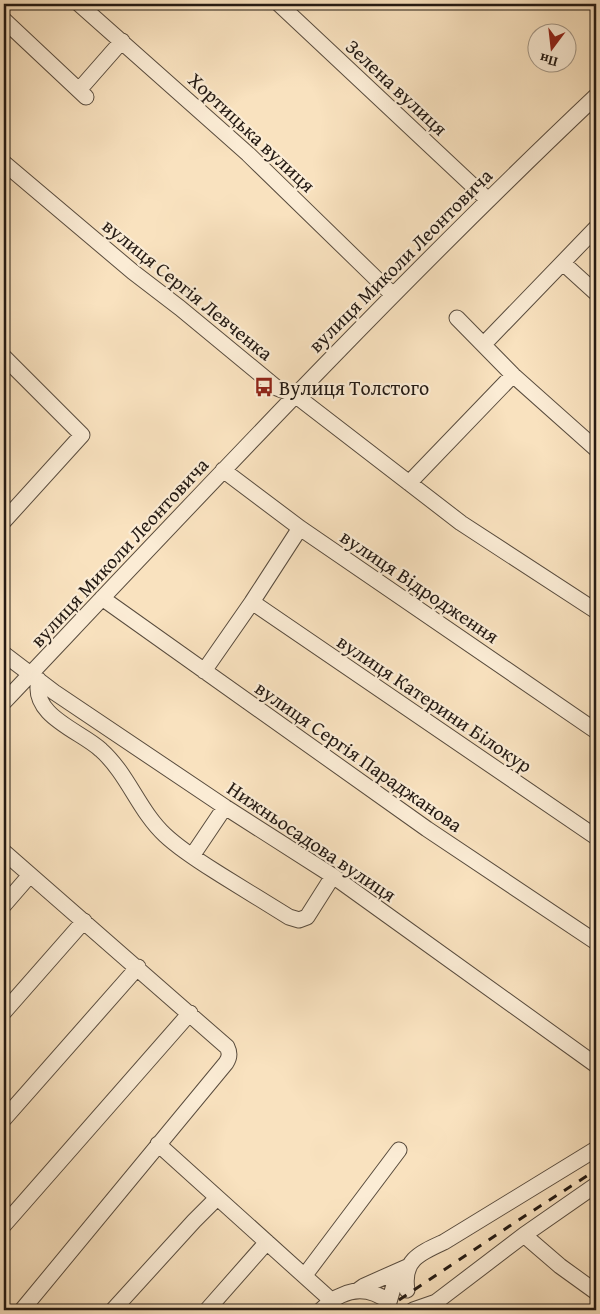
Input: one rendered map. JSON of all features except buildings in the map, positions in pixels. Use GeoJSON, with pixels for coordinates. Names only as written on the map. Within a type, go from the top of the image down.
{"type":"FeatureCollection","features":[{"type":"Feature","properties":{"kind":"street","name":"Хортицька вулиця"},"geometry":{"type":"LineString","coordinates":[[79,4],[248,154],[394,294]]}},
{"type":"Feature","properties":{"kind":"street","name":"Зелена вулиця"},"geometry":{"type":"LineString","coordinates":[[279,4],[488,200]]}},
{"type":"Feature","properties":{"kind":"street"},"geometry":{"type":"LineString","coordinates":[[4,20],[82,93],[122,41]]}},
{"type":"Feature","properties":{"kind":"street","name":"вулиця Миколи Леонтовича"},"geometry":{"type":"LineString","coordinates":[[4,702],[35,677],[102,598],[295,395],[488,200],[596,96]]}},
{"type":"Feature","properties":{"kind":"street","name":"вулиця Сергія Левченка"},"geometry":{"type":"LineString","coordinates":[[4,163],[133,272],[277,388],[295,395],[461,523],[596,611]]}},
{"type":"Feature","properties":{"kind":"street"},"geometry":{"type":"LineString","coordinates":[[484,344],[596,228]]}},
{"type":"Feature","properties":{"kind":"street"},"geometry":{"type":"LineString","coordinates":[[563,263],[596,293]]}},
{"type":"Feature","properties":{"kind":"street"},"geometry":{"type":"LineString","coordinates":[[457,318],[513,375],[596,449]]}},
{"type":"Feature","properties":{"kind":"street"},"geometry":{"type":"LineString","coordinates":[[4,357],[82,435],[4,521]]}},
{"type":"Feature","properties":{"kind":"street"},"geometry":{"type":"LineString","coordinates":[[409,483],[513,375]]}},
{"type":"Feature","properties":{"kind":"street","name":"вулиця Відродження"},"geometry":{"type":"LineString","coordinates":[[223,470],[300,528],[596,731]]}},
{"type":"Feature","properties":{"kind":"street"},"geometry":{"type":"LineString","coordinates":[[204,671],[300,528]]}},
{"type":"Feature","properties":{"kind":"street","name":"вулиця Сергія Параджанова"},"geometry":{"type":"LineString","coordinates":[[102,598],[427,829],[596,942]]}},
{"type":"Feature","properties":{"kind":"street","name":"вулиця Катерини Білокур"},"geometry":{"type":"LineString","coordinates":[[252,602],[596,836]]}},
{"type":"Feature","properties":{"kind":"street","name":"Нижньосадова вулиця"},"geometry":{"type":"LineString","coordinates":[[4,654],[54,692],[225,807],[332,876],[596,1065]]}},
{"type":"Feature","properties":{"kind":"street"},"geometry":{"type":"LineString","coordinates":[[35,677],[38,693],[49,712],[61,724],[100,749],[117,767],[164,835],[192,856],[289,918],[299,920],[308,917],[332,876]]}},
{"type":"Feature","properties":{"kind":"street"},"geometry":{"type":"LineString","coordinates":[[192,856],[225,807]]}},
{"type":"Feature","properties":{"kind":"street"},"geometry":{"type":"LineString","coordinates":[[4,852],[227,1046],[229,1058],[22,1310]]}},
{"type":"Feature","properties":{"kind":"street"},"geometry":{"type":"LineString","coordinates":[[4,905],[30,875]]}},
{"type":"Feature","properties":{"kind":"street"},"geometry":{"type":"LineString","coordinates":[[4,1012],[84,921]]}},
{"type":"Feature","properties":{"kind":"street"},"geometry":{"type":"LineString","coordinates":[[4,1119],[138,967]]}},
{"type":"Feature","properties":{"kind":"street"},"geometry":{"type":"LineString","coordinates":[[4,1225],[190,1013]]}},
{"type":"Feature","properties":{"kind":"street"},"geometry":{"type":"LineString","coordinates":[[158,1144],[304,1275],[326,1305],[341,1295],[408,1270]]}},
{"type":"Feature","properties":{"kind":"street"},"geometry":{"type":"LineString","coordinates":[[393,1307],[394,1285],[420,1253],[444,1242],[596,1149]]}},
{"type":"Feature","properties":{"kind":"street"},"geometry":{"type":"LineString","coordinates":[[304,1275],[399,1150]]}},
{"type":"Feature","properties":{"kind":"street"},"geometry":{"type":"LineString","coordinates":[[408,1270],[411,1302],[436,1302],[524,1235],[596,1184]]}},
{"type":"Feature","properties":{"kind":"street"},"geometry":{"type":"LineString","coordinates":[[113,1310],[217,1198]]}},
{"type":"Feature","properties":{"kind":"street"},"geometry":{"type":"LineString","coordinates":[[524,1235],[560,1266],[596,1292]]}},
{"type":"Feature","properties":{"kind":"street"},"geometry":{"type":"LineString","coordinates":[[207,1310],[267,1242]]}},
{"type":"Feature","properties":{"kind":"street"},"geometry":{"type":"LineString","coordinates":[[356,1291],[374,1293],[393,1307]]}},
{"type":"Feature","properties":{"kind":"railway"},"geometry":{"type":"LineString","coordinates":[[384,1310],[596,1170]]}},
{"type":"Feature","properties":{"kind":"place","name":"Вулиця Толстого"},"geometry":{"type":"Point","coordinates":[264,387]}}]}
